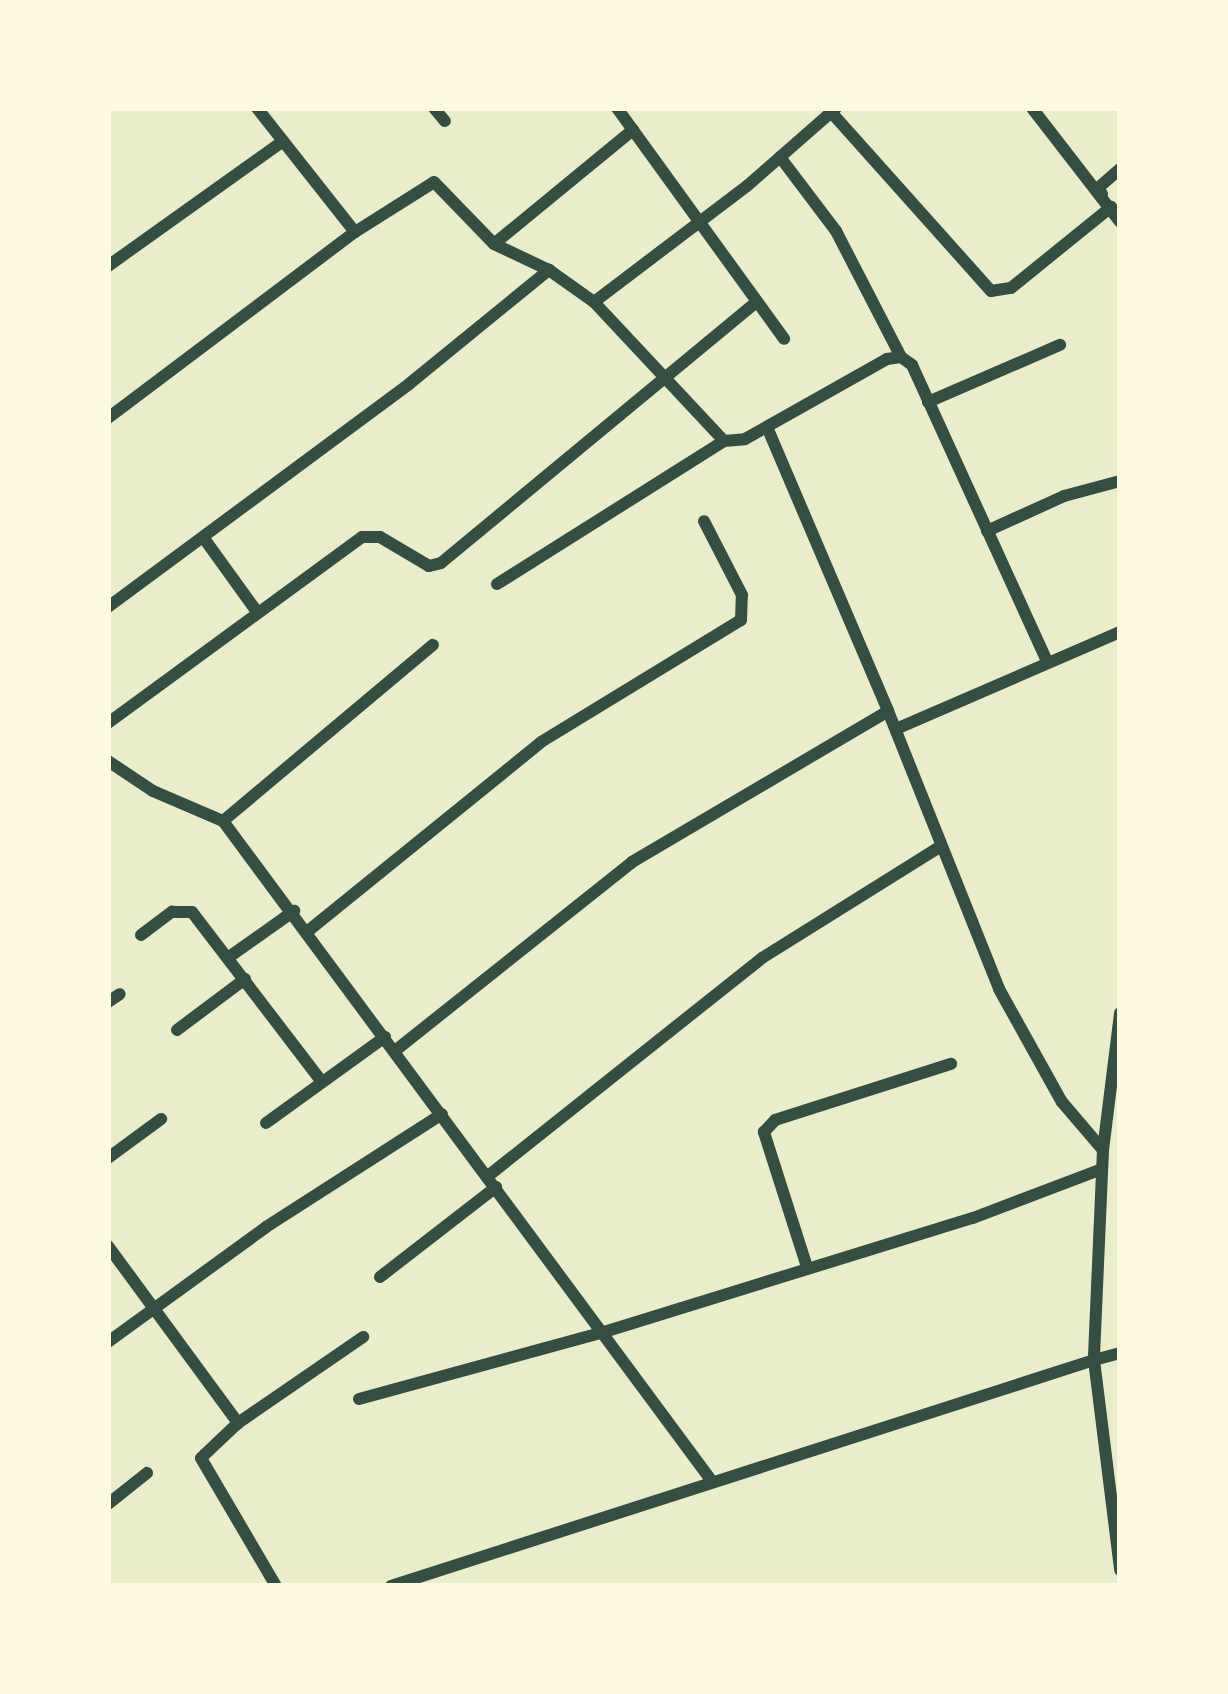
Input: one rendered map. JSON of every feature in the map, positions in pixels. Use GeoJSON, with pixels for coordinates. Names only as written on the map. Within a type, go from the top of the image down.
{"type":"FeatureCollection","features":[{"type":"Feature","properties":{"kind":"street"},"geometry":{"type":"LineString","coordinates":[[257,108],[355,232]]}},
{"type":"Feature","properties":{"kind":"street"},"geometry":{"type":"LineString","coordinates":[[434,108],[445,121]]}},
{"type":"Feature","properties":{"kind":"street"},"geometry":{"type":"LineString","coordinates":[[617,108],[784,339]]}},
{"type":"Feature","properties":{"kind":"street"},"geometry":{"type":"LineString","coordinates":[[1032,108],[1107,201]]}},
{"type":"Feature","properties":{"kind":"street"},"geometry":{"type":"LineString","coordinates":[[593,302],[834,110],[992,291],[1012,288],[1107,201]]}},
{"type":"Feature","properties":{"kind":"street"},"geometry":{"type":"LineString","coordinates":[[494,244],[633,130]]}},
{"type":"Feature","properties":{"kind":"street"},"geometry":{"type":"LineString","coordinates":[[108,266],[283,141]]}},
{"type":"Feature","properties":{"kind":"street"},"geometry":{"type":"LineString","coordinates":[[780,157],[836,231],[901,357],[912,365],[1047,661]]}},
{"type":"Feature","properties":{"kind":"street"},"geometry":{"type":"LineString","coordinates":[[1120,169],[1098,188],[1120,222]]}},
{"type":"Feature","properties":{"kind":"street"},"geometry":{"type":"LineString","coordinates":[[108,418],[355,232],[434,182],[494,244],[549,270],[593,302],[724,440]]}},
{"type":"Feature","properties":{"kind":"street"},"geometry":{"type":"LineString","coordinates":[[108,607],[410,383],[549,270]]}},
{"type":"Feature","properties":{"kind":"street"},"geometry":{"type":"LineString","coordinates":[[108,722],[362,537],[380,537],[429,566],[441,563],[755,303]]}},
{"type":"Feature","properties":{"kind":"street"},"geometry":{"type":"LineString","coordinates":[[928,402],[1060,345]]}},
{"type":"Feature","properties":{"kind":"street"},"geometry":{"type":"LineString","coordinates":[[497,584],[724,440],[745,439],[887,359],[901,357]]}},
{"type":"Feature","properties":{"kind":"street"},"geometry":{"type":"LineString","coordinates":[[767,427],[896,729],[999,989],[1062,1102],[1103,1150]]}},
{"type":"Feature","properties":{"kind":"street"},"geometry":{"type":"LineString","coordinates":[[987,531],[1064,496],[1120,481]]}},
{"type":"Feature","properties":{"kind":"street"},"geometry":{"type":"LineString","coordinates":[[308,931],[522,756],[741,620],[742,595],[704,520]]}},
{"type":"Feature","properties":{"kind":"street"},"geometry":{"type":"LineString","coordinates":[[203,537],[256,612]]}},
{"type":"Feature","properties":{"kind":"street"},"geometry":{"type":"LineString","coordinates":[[896,729],[1120,632]]}},
{"type":"Feature","properties":{"kind":"street"},"geometry":{"type":"LineString","coordinates":[[224,821],[433,644]]}},
{"type":"Feature","properties":{"kind":"street"},"geometry":{"type":"LineString","coordinates":[[396,1050],[550,933],[632,862],[888,711]]}},
{"type":"Feature","properties":{"kind":"street"},"geometry":{"type":"LineString","coordinates":[[108,761],[154,791],[224,821],[711,1480]]}},
{"type":"Feature","properties":{"kind":"street"},"geometry":{"type":"LineString","coordinates":[[380,1277],[762,958],[941,846]]}},
{"type":"Feature","properties":{"kind":"street"},"geometry":{"type":"LineString","coordinates":[[141,935],[182,908],[192,912],[322,1082]]}},
{"type":"Feature","properties":{"kind":"street"},"geometry":{"type":"LineString","coordinates":[[229,957],[294,911]]}},
{"type":"Feature","properties":{"kind":"street"},"geometry":{"type":"LineString","coordinates":[[177,1030],[245,979]]}},
{"type":"Feature","properties":{"kind":"street"},"geometry":{"type":"LineString","coordinates":[[1120,1013],[1103,1150],[1094,1360],[1120,1570]]}},
{"type":"Feature","properties":{"kind":"street"},"geometry":{"type":"LineString","coordinates":[[266,1123],[385,1037]]}},
{"type":"Feature","properties":{"kind":"street"},"geometry":{"type":"LineString","coordinates":[[807,1267],[764,1132],[775,1120],[951,1064]]}},
{"type":"Feature","properties":{"kind":"street"},"geometry":{"type":"LineString","coordinates":[[108,1342],[152,1305],[442,1114]]}},
{"type":"Feature","properties":{"kind":"street"},"geometry":{"type":"LineString","coordinates":[[108,1158],[161,1119]]}},
{"type":"Feature","properties":{"kind":"street"},"geometry":{"type":"LineString","coordinates":[[359,1400],[604,1332],[973,1218],[1102,1169]]}},
{"type":"Feature","properties":{"kind":"street"},"geometry":{"type":"LineString","coordinates":[[1101,1202],[1120,1196]]}},
{"type":"Feature","properties":{"kind":"street"},"geometry":{"type":"LineString","coordinates":[[108,1246],[238,1423]]}},
{"type":"Feature","properties":{"kind":"street"},"geometry":{"type":"LineString","coordinates":[[276,1586],[202,1458],[238,1423],[363,1337]]}},
{"type":"Feature","properties":{"kind":"street"},"geometry":{"type":"LineString","coordinates":[[391,1586],[1120,1353]]}},
{"type":"Feature","properties":{"kind":"street"},"geometry":{"type":"LineString","coordinates":[[108,1504],[148,1472]]}}]}
